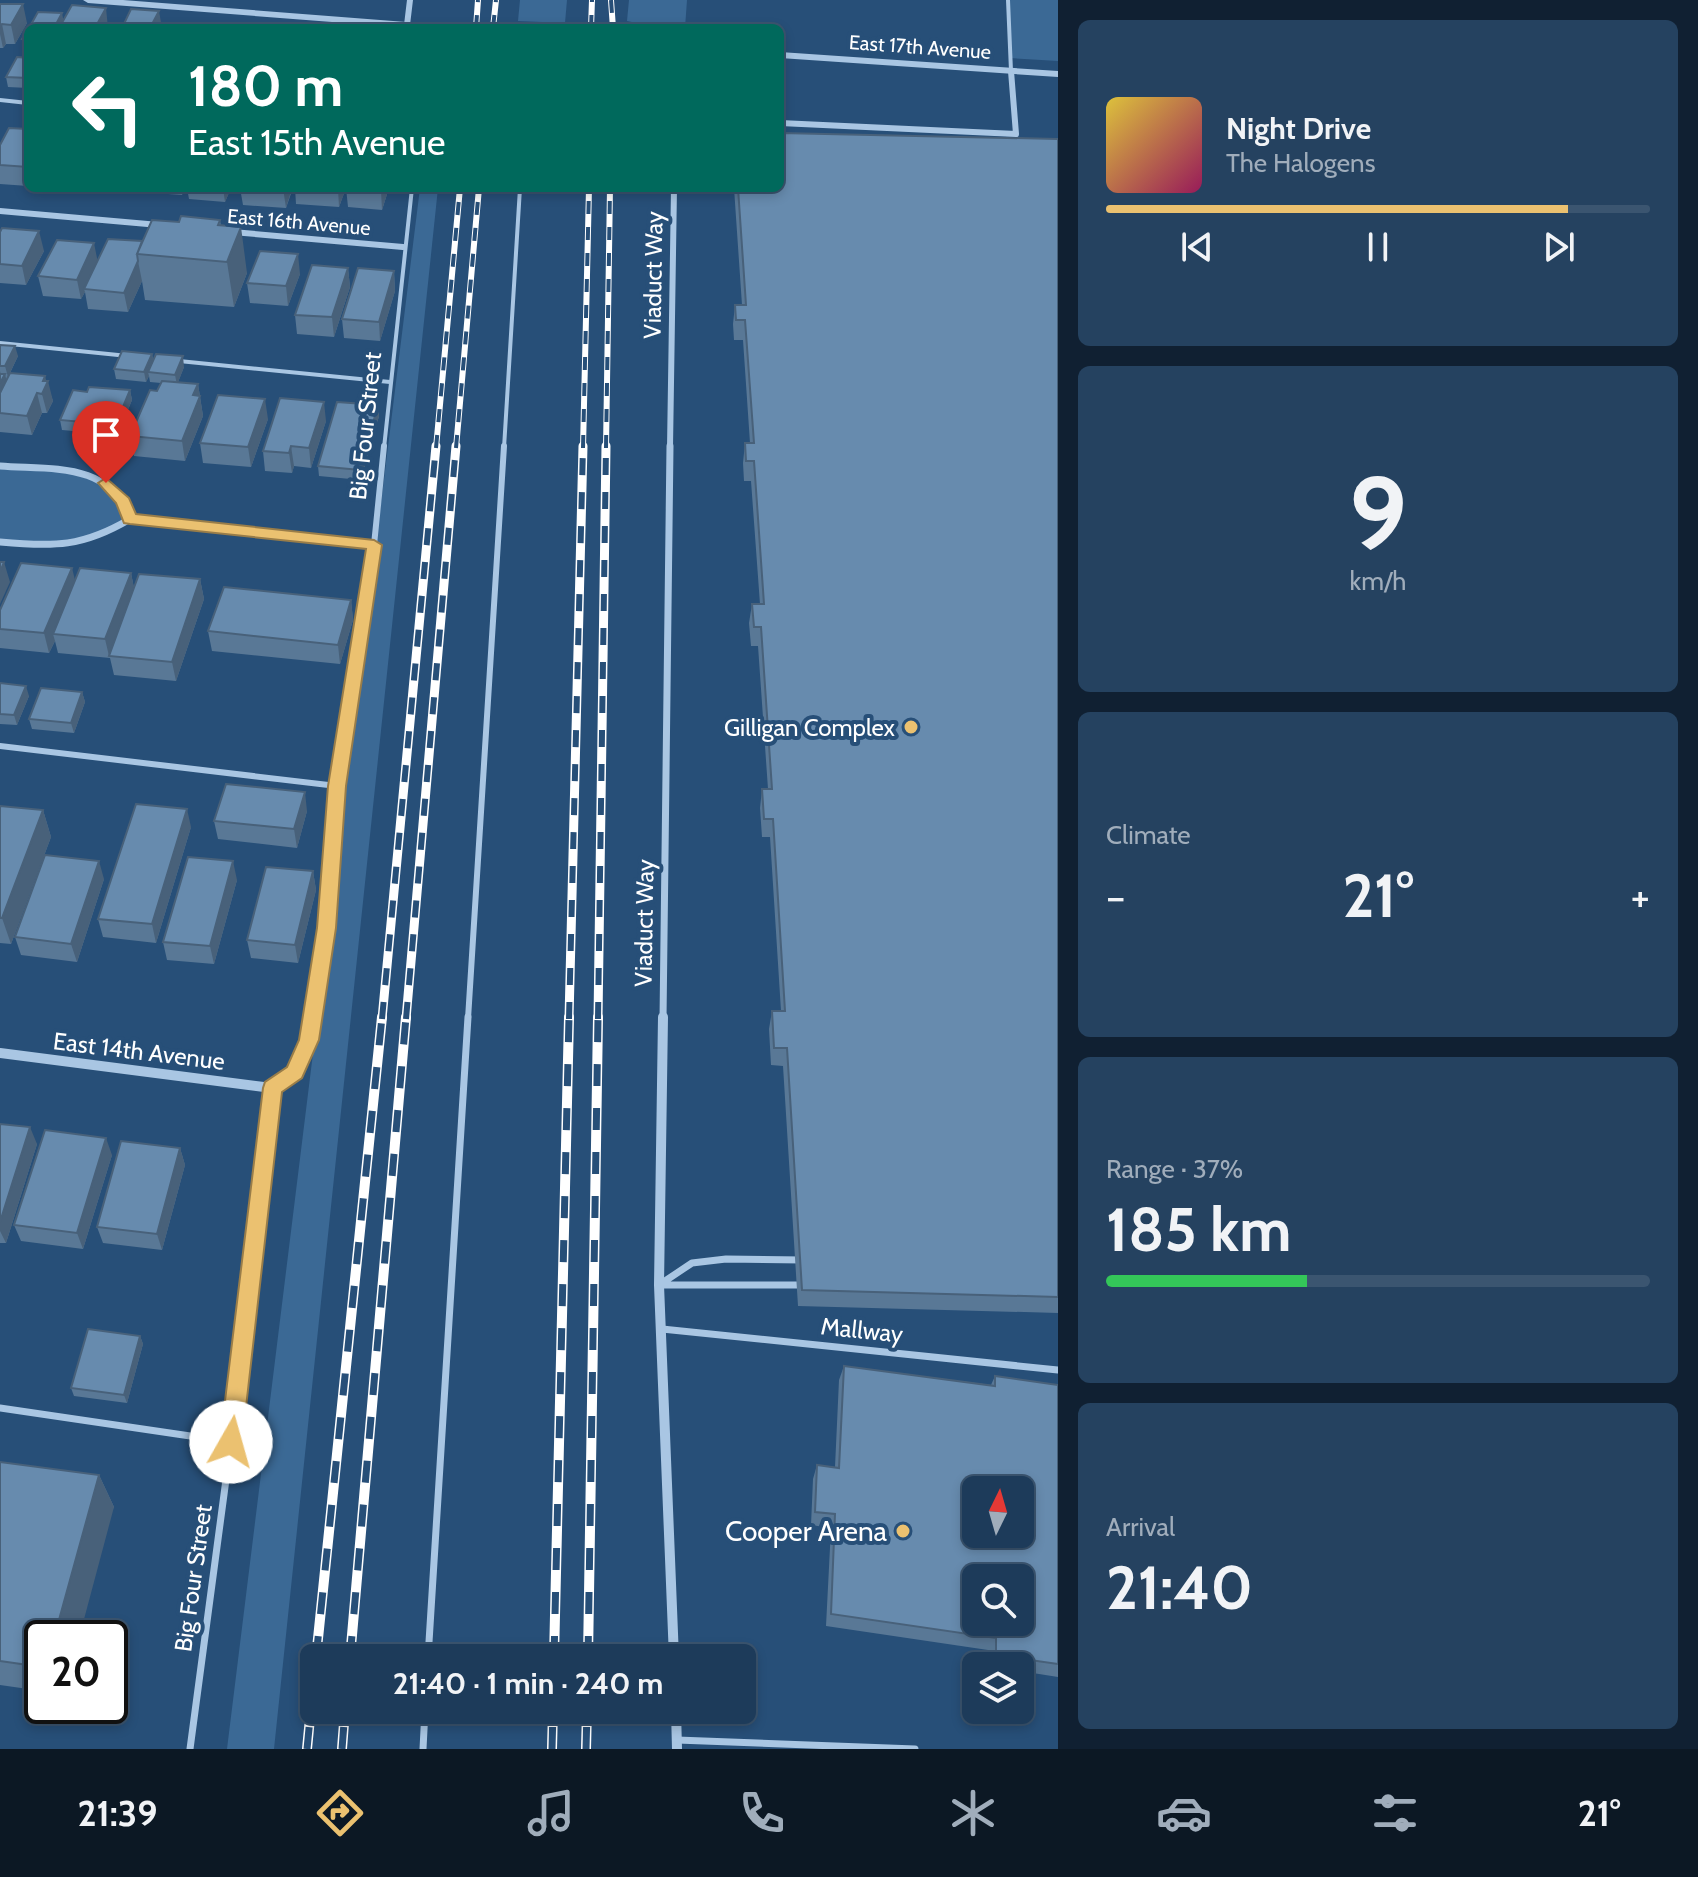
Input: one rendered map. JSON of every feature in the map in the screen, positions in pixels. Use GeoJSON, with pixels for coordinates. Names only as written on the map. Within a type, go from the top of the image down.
{"type":"FeatureCollection","features":[{"type":"Feature","properties":{"kind":"street"},"geometry":{"type":"LineString","coordinates":[[88,0],[394,24]]}},
{"type":"Feature","properties":{"kind":"street"},"geometry":{"type":"LineString","coordinates":[[407,24],[410,0]]}},
{"type":"Feature","properties":{"kind":"street","name":"East 17th Avenue"},"geometry":{"type":"LineString","coordinates":[[784,55],[1058,74]]}},
{"type":"Feature","properties":{"kind":"street"},"geometry":{"type":"LineString","coordinates":[[784,123],[1016,134],[1011,71]]}},
{"type":"Feature","properties":{"kind":"street","name":"Viaduct Way"},"geometry":{"type":"LineString","coordinates":[[673,1644],[659,1285],[674,192]]}},
{"type":"Feature","properties":{"kind":"street"},"geometry":{"type":"LineString","coordinates":[[0,211],[174,227]]}},
{"type":"Feature","properties":{"kind":"street","name":"East 16th Avenue"},"geometry":{"type":"LineString","coordinates":[[222,231],[403,247]]}},
{"type":"Feature","properties":{"kind":"street"},"geometry":{"type":"LineString","coordinates":[[0,466],[93,477],[110,485],[123,501],[130,519]]}},
{"type":"Feature","properties":{"kind":"street"},"geometry":{"type":"LineString","coordinates":[[0,542],[45,547],[79,545],[100,538],[130,519],[374,545]]}},
{"type":"Feature","properties":{"kind":"street","name":"East 14th Avenue"},"geometry":{"type":"LineString","coordinates":[[0,1053],[272,1088]]}},
{"type":"Feature","properties":{"kind":"street"},"geometry":{"type":"LineString","coordinates":[[676,1724],[677,1744]]}},
{"type":"Feature","properties":{"kind":"lane"},"geometry":{"type":"LineString","coordinates":[[1008,0],[1011,71]]}},
{"type":"Feature","properties":{"kind":"lane"},"geometry":{"type":"LineString","coordinates":[[0,100],[24,103]]}},
{"type":"Feature","properties":{"kind":"lane","name":"Big Four Street"},"geometry":{"type":"LineString","coordinates":[[190,1749],[231,1442],[272,1088],[295,1072],[309,1040],[326,928],[337,786],[374,545],[403,247],[411,192]]}},
{"type":"Feature","properties":{"kind":"lane"},"geometry":{"type":"LineString","coordinates":[[429,1644],[520,192]]}},
{"type":"Feature","properties":{"kind":"lane"},"geometry":{"type":"LineString","coordinates":[[0,343],[140,357]]}},
{"type":"Feature","properties":{"kind":"lane"},"geometry":{"type":"LineString","coordinates":[[172,360],[390,382]]}},
{"type":"Feature","properties":{"kind":"lane"},"geometry":{"type":"LineString","coordinates":[[0,746],[337,786]]}},
{"type":"Feature","properties":{"kind":"lane"},"geometry":{"type":"LineString","coordinates":[[659,1285],[692,1263],[726,1259],[814,1260]]}},
{"type":"Feature","properties":{"kind":"lane"},"geometry":{"type":"LineString","coordinates":[[659,1285],[816,1285]]}},
{"type":"Feature","properties":{"kind":"lane","name":"Mallway"},"geometry":{"type":"LineString","coordinates":[[662,1329],[1058,1370]]}},
{"type":"Feature","properties":{"kind":"lane"},"geometry":{"type":"LineString","coordinates":[[0,1408],[231,1442]]}},
{"type":"Feature","properties":{"kind":"lane"},"geometry":{"type":"LineString","coordinates":[[423,1749],[424,1724]]}},
{"type":"Feature","properties":{"kind":"lane"},"geometry":{"type":"LineString","coordinates":[[677,1744],[915,1749]]}},
{"type":"Feature","properties":{"kind":"shaded area"},"geometry":{"type":"Polygon","coordinates":[[[520,0],[567,0],[565,23],[518,21],[520,0]]]}},
{"type":"Feature","properties":{"kind":"shaded area"},"geometry":{"type":"Polygon","coordinates":[[[629,0],[687,0],[685,24],[627,21],[629,0]]]}},
{"type":"Feature","properties":{"kind":"shaded area"},"geometry":{"type":"Polygon","coordinates":[[[1008,0],[1058,0],[1058,61],[1010,58],[1008,0]]]}},
{"type":"Feature","properties":{"kind":"shaded area"},"geometry":{"type":"Polygon","coordinates":[[[420,192],[438,192],[274,1749],[227,1749],[420,192]]]}},
{"type":"Feature","properties":{"kind":"shaded area"},"geometry":{"type":"Polygon","coordinates":[[[0,466],[68,473],[110,485],[130,519],[96,537],[68,545],[0,542],[0,466]]]}},
{"type":"Feature","properties":{"kind":"building"},"geometry":{"type":"Polygon","coordinates":[[[0,4],[23,4],[11,25],[2,24],[0,27],[0,4]]]}},
{"type":"Feature","properties":{"kind":"building"},"geometry":{"type":"Polygon","coordinates":[[[72,5],[106,8],[97,24],[61,24],[72,5]]]}},
{"type":"Feature","properties":{"kind":"building"},"geometry":{"type":"Polygon","coordinates":[[[131,9],[159,11],[152,24],[124,24],[131,9]]]}},
{"type":"Feature","properties":{"kind":"building"},"geometry":{"type":"Polygon","coordinates":[[[38,12],[62,13],[56,24],[31,24],[38,12]]]}},
{"type":"Feature","properties":{"kind":"building"},"geometry":{"type":"Polygon","coordinates":[[[17,57],[24,58],[24,78],[6,77],[17,57]]]}},
{"type":"Feature","properties":{"kind":"building"},"geometry":{"type":"Polygon","coordinates":[[[9,128],[24,129],[24,167],[0,165],[0,145],[9,128]]]}},
{"type":"Feature","properties":{"kind":"building","name":"Gilligan Complex"},"geometry":{"type":"Polygon","coordinates":[[[784,133],[1058,139],[1058,1297],[802,1290],[787,1048],[774,1048],[772,1011],[785,1011],[773,819],[764,819],[762,789],[772,789],[761,627],[754,627],[752,604],[764,604],[754,461],[746,461],[745,443],[754,443],[745,320],[736,320],[735,305],[746,305],[738,192],[784,192],[784,133]]]}},
{"type":"Feature","properties":{"kind":"building"},"geometry":{"type":"Polygon","coordinates":[[[181,216],[220,220],[218,225],[241,227],[227,262],[137,254],[152,220],[179,222],[181,216]]]}},
{"type":"Feature","properties":{"kind":"building"},"geometry":{"type":"Polygon","coordinates":[[[2,228],[39,231],[22,266],[0,264],[2,228]]]}},
{"type":"Feature","properties":{"kind":"building"},"geometry":{"type":"Polygon","coordinates":[[[108,239],[142,241],[138,261],[124,293],[84,289],[108,239]]]}},
{"type":"Feature","properties":{"kind":"building"},"geometry":{"type":"Polygon","coordinates":[[[57,240],[94,243],[77,280],[38,276],[57,240]]]}},
{"type":"Feature","properties":{"kind":"building"},"geometry":{"type":"Polygon","coordinates":[[[260,251],[298,254],[286,286],[247,283],[260,251]]]}},
{"type":"Feature","properties":{"kind":"building"},"geometry":{"type":"Polygon","coordinates":[[[312,265],[348,268],[332,317],[295,315],[312,265]]]}},
{"type":"Feature","properties":{"kind":"building"},"geometry":{"type":"Polygon","coordinates":[[[358,268],[394,271],[379,322],[342,319],[358,268]]]}},
{"type":"Feature","properties":{"kind":"building"},"geometry":{"type":"Polygon","coordinates":[[[0,345],[15,346],[5,366],[0,366],[0,345]]]}},
{"type":"Feature","properties":{"kind":"building"},"geometry":{"type":"Polygon","coordinates":[[[122,351],[152,354],[144,372],[114,369],[122,351]]]}},
{"type":"Feature","properties":{"kind":"building"},"geometry":{"type":"Polygon","coordinates":[[[156,354],[183,356],[175,375],[148,372],[156,354]]]}},
{"type":"Feature","properties":{"kind":"building"},"geometry":{"type":"Polygon","coordinates":[[[10,373],[45,376],[43,381],[48,381],[42,394],[37,393],[27,416],[0,413],[0,393],[10,373]]]}},
{"type":"Feature","properties":{"kind":"building"},"geometry":{"type":"Polygon","coordinates":[[[162,381],[198,384],[193,395],[200,396],[182,441],[130,436],[150,390],[157,391],[162,381]]]}},
{"type":"Feature","properties":{"kind":"building"},"geometry":{"type":"Polygon","coordinates":[[[89,387],[130,390],[118,419],[107,418],[104,424],[60,420],[73,390],[87,392],[89,387]]]}},
{"type":"Feature","properties":{"kind":"building"},"geometry":{"type":"Polygon","coordinates":[[[218,395],[265,399],[248,447],[200,443],[218,395]]]}},
{"type":"Feature","properties":{"kind":"building"},"geometry":{"type":"Polygon","coordinates":[[[280,398],[324,402],[309,448],[291,446],[289,453],[263,451],[280,398]]]}},
{"type":"Feature","properties":{"kind":"building"},"geometry":{"type":"Polygon","coordinates":[[[337,402],[378,405],[360,470],[318,466],[337,402]]]}},
{"type":"Feature","properties":{"kind":"building"},"geometry":{"type":"Polygon","coordinates":[[[21,563],[72,568],[44,633],[0,629],[0,610],[21,563]]]}},
{"type":"Feature","properties":{"kind":"building"},"geometry":{"type":"Polygon","coordinates":[[[80,568],[131,573],[105,639],[53,634],[80,568]]]}},
{"type":"Feature","properties":{"kind":"building"},"geometry":{"type":"Polygon","coordinates":[[[139,574],[200,579],[172,662],[109,656],[139,574]]]}},
{"type":"Feature","properties":{"kind":"building"},"geometry":{"type":"Polygon","coordinates":[[[224,587],[351,600],[338,645],[208,631],[224,587]]]}},
{"type":"Feature","properties":{"kind":"building"},"geometry":{"type":"Polygon","coordinates":[[[0,683],[26,686],[14,715],[0,714],[0,683]]]}},
{"type":"Feature","properties":{"kind":"building"},"geometry":{"type":"Polygon","coordinates":[[[41,688],[82,692],[71,723],[29,719],[41,688]]]}},
{"type":"Feature","properties":{"kind":"building"},"geometry":{"type":"Polygon","coordinates":[[[226,784],[305,792],[294,829],[214,821],[226,784]]]}},
{"type":"Feature","properties":{"kind":"building"},"geometry":{"type":"Polygon","coordinates":[[[136,804],[187,809],[152,924],[98,919],[136,804]]]}},
{"type":"Feature","properties":{"kind":"building"},"geometry":{"type":"Polygon","coordinates":[[[0,806],[43,810],[2,918],[0,918],[0,806]]]}},
{"type":"Feature","properties":{"kind":"building"},"geometry":{"type":"Polygon","coordinates":[[[45,855],[99,861],[71,944],[15,937],[45,855]]]}},
{"type":"Feature","properties":{"kind":"building"},"geometry":{"type":"Polygon","coordinates":[[[188,857],[233,861],[210,946],[163,942],[188,857]]]}},
{"type":"Feature","properties":{"kind":"building"},"geometry":{"type":"Polygon","coordinates":[[[266,867],[313,871],[295,945],[247,940],[266,867]]]}},
{"type":"Feature","properties":{"kind":"building"},"geometry":{"type":"Polygon","coordinates":[[[0,1124],[30,1127],[0,1222],[0,1124]]]}},
{"type":"Feature","properties":{"kind":"building"},"geometry":{"type":"Polygon","coordinates":[[[45,1130],[106,1138],[77,1233],[14,1225],[45,1130]]]}},
{"type":"Feature","properties":{"kind":"building"},"geometry":{"type":"Polygon","coordinates":[[[121,1141],[180,1148],[157,1234],[97,1227],[121,1141]]]}},
{"type":"Feature","properties":{"kind":"building"},"geometry":{"type":"Polygon","coordinates":[[[88,1329],[140,1336],[124,1395],[71,1388],[88,1329]]]}},
{"type":"Feature","properties":{"kind":"building","name":"Cooper Arena"},"geometry":{"type":"Polygon","coordinates":[[[844,1366],[995,1386],[995,1376],[1058,1385],[1058,1664],[1034,1661],[1034,1652],[996,1652],[996,1638],[982,1636],[1034,1636],[1034,1564],[962,1564],[962,1633],[831,1614],[835,1514],[815,1512],[817,1465],[839,1468],[844,1366]]]}},
{"type":"Feature","properties":{"kind":"building"},"geometry":{"type":"Polygon","coordinates":[[[0,1462],[99,1475],[59,1620],[24,1620],[24,1664],[0,1661],[0,1462]]]}},
{"type":"Feature","properties":{"kind":"railway"},"geometry":{"type":"LineString","coordinates":[[476,24],[478,0]]}},
{"type":"Feature","properties":{"kind":"railway"},"geometry":{"type":"LineString","coordinates":[[493,24],[496,0]]}},
{"type":"Feature","properties":{"kind":"railway"},"geometry":{"type":"LineString","coordinates":[[591,24],[592,0]]}},
{"type":"Feature","properties":{"kind":"railway"},"geometry":{"type":"LineString","coordinates":[[611,0],[613,24]]}},
{"type":"Feature","properties":{"kind":"railway"},"geometry":{"type":"LineString","coordinates":[[436,448],[460,192]]}},
{"type":"Feature","properties":{"kind":"railway"},"geometry":{"type":"LineString","coordinates":[[456,448],[479,192]]}},
{"type":"Feature","properties":{"kind":"railway"},"geometry":{"type":"LineString","coordinates":[[583,448],[589,192]]}},
{"type":"Feature","properties":{"kind":"railway"},"geometry":{"type":"LineString","coordinates":[[606,448],[610,192]]}},
{"type":"Feature","properties":{"kind":"railway"},"geometry":{"type":"LineString","coordinates":[[382,1019],[436,446]]}},
{"type":"Feature","properties":{"kind":"railway"},"geometry":{"type":"LineString","coordinates":[[406,1019],[456,446]]}},
{"type":"Feature","properties":{"kind":"railway"},"geometry":{"type":"LineString","coordinates":[[569,1019],[583,446]]}},
{"type":"Feature","properties":{"kind":"railway"},"geometry":{"type":"LineString","coordinates":[[598,1019],[606,446]]}},
{"type":"Feature","properties":{"kind":"railway"},"geometry":{"type":"LineString","coordinates":[[317,1644],[382,1017]]}},
{"type":"Feature","properties":{"kind":"railway"},"geometry":{"type":"LineString","coordinates":[[351,1644],[406,1017]]}},
{"type":"Feature","properties":{"kind":"railway"},"geometry":{"type":"LineString","coordinates":[[554,1644],[569,1017]]}},
{"type":"Feature","properties":{"kind":"railway"},"geometry":{"type":"LineString","coordinates":[[588,1644],[598,1017]]}},
{"type":"Feature","properties":{"kind":"railway"},"geometry":{"type":"LineString","coordinates":[[307,1749],[309,1724]]}},
{"type":"Feature","properties":{"kind":"railway"},"geometry":{"type":"LineString","coordinates":[[342,1749],[344,1724]]}},
{"type":"Feature","properties":{"kind":"railway"},"geometry":{"type":"LineString","coordinates":[[552,1749],[553,1724]]}},
{"type":"Feature","properties":{"kind":"railway"},"geometry":{"type":"LineString","coordinates":[[586,1749],[587,1724]]}},
{"type":"Feature","properties":{"kind":"place","name":"Gilligan Complex"},"geometry":{"type":"Point","coordinates":[911,727]}},
{"type":"Feature","properties":{"kind":"place","name":"Cooper Arena"},"geometry":{"type":"Point","coordinates":[903,1531]}},
{"type":"Feature","properties":{"kind":"route"},"geometry":{"type":"LineString","coordinates":[[106,483],[123,501],[130,519],[374,545],[337,786],[326,928],[309,1040],[295,1072],[272,1088],[231,1442]]}}]}
